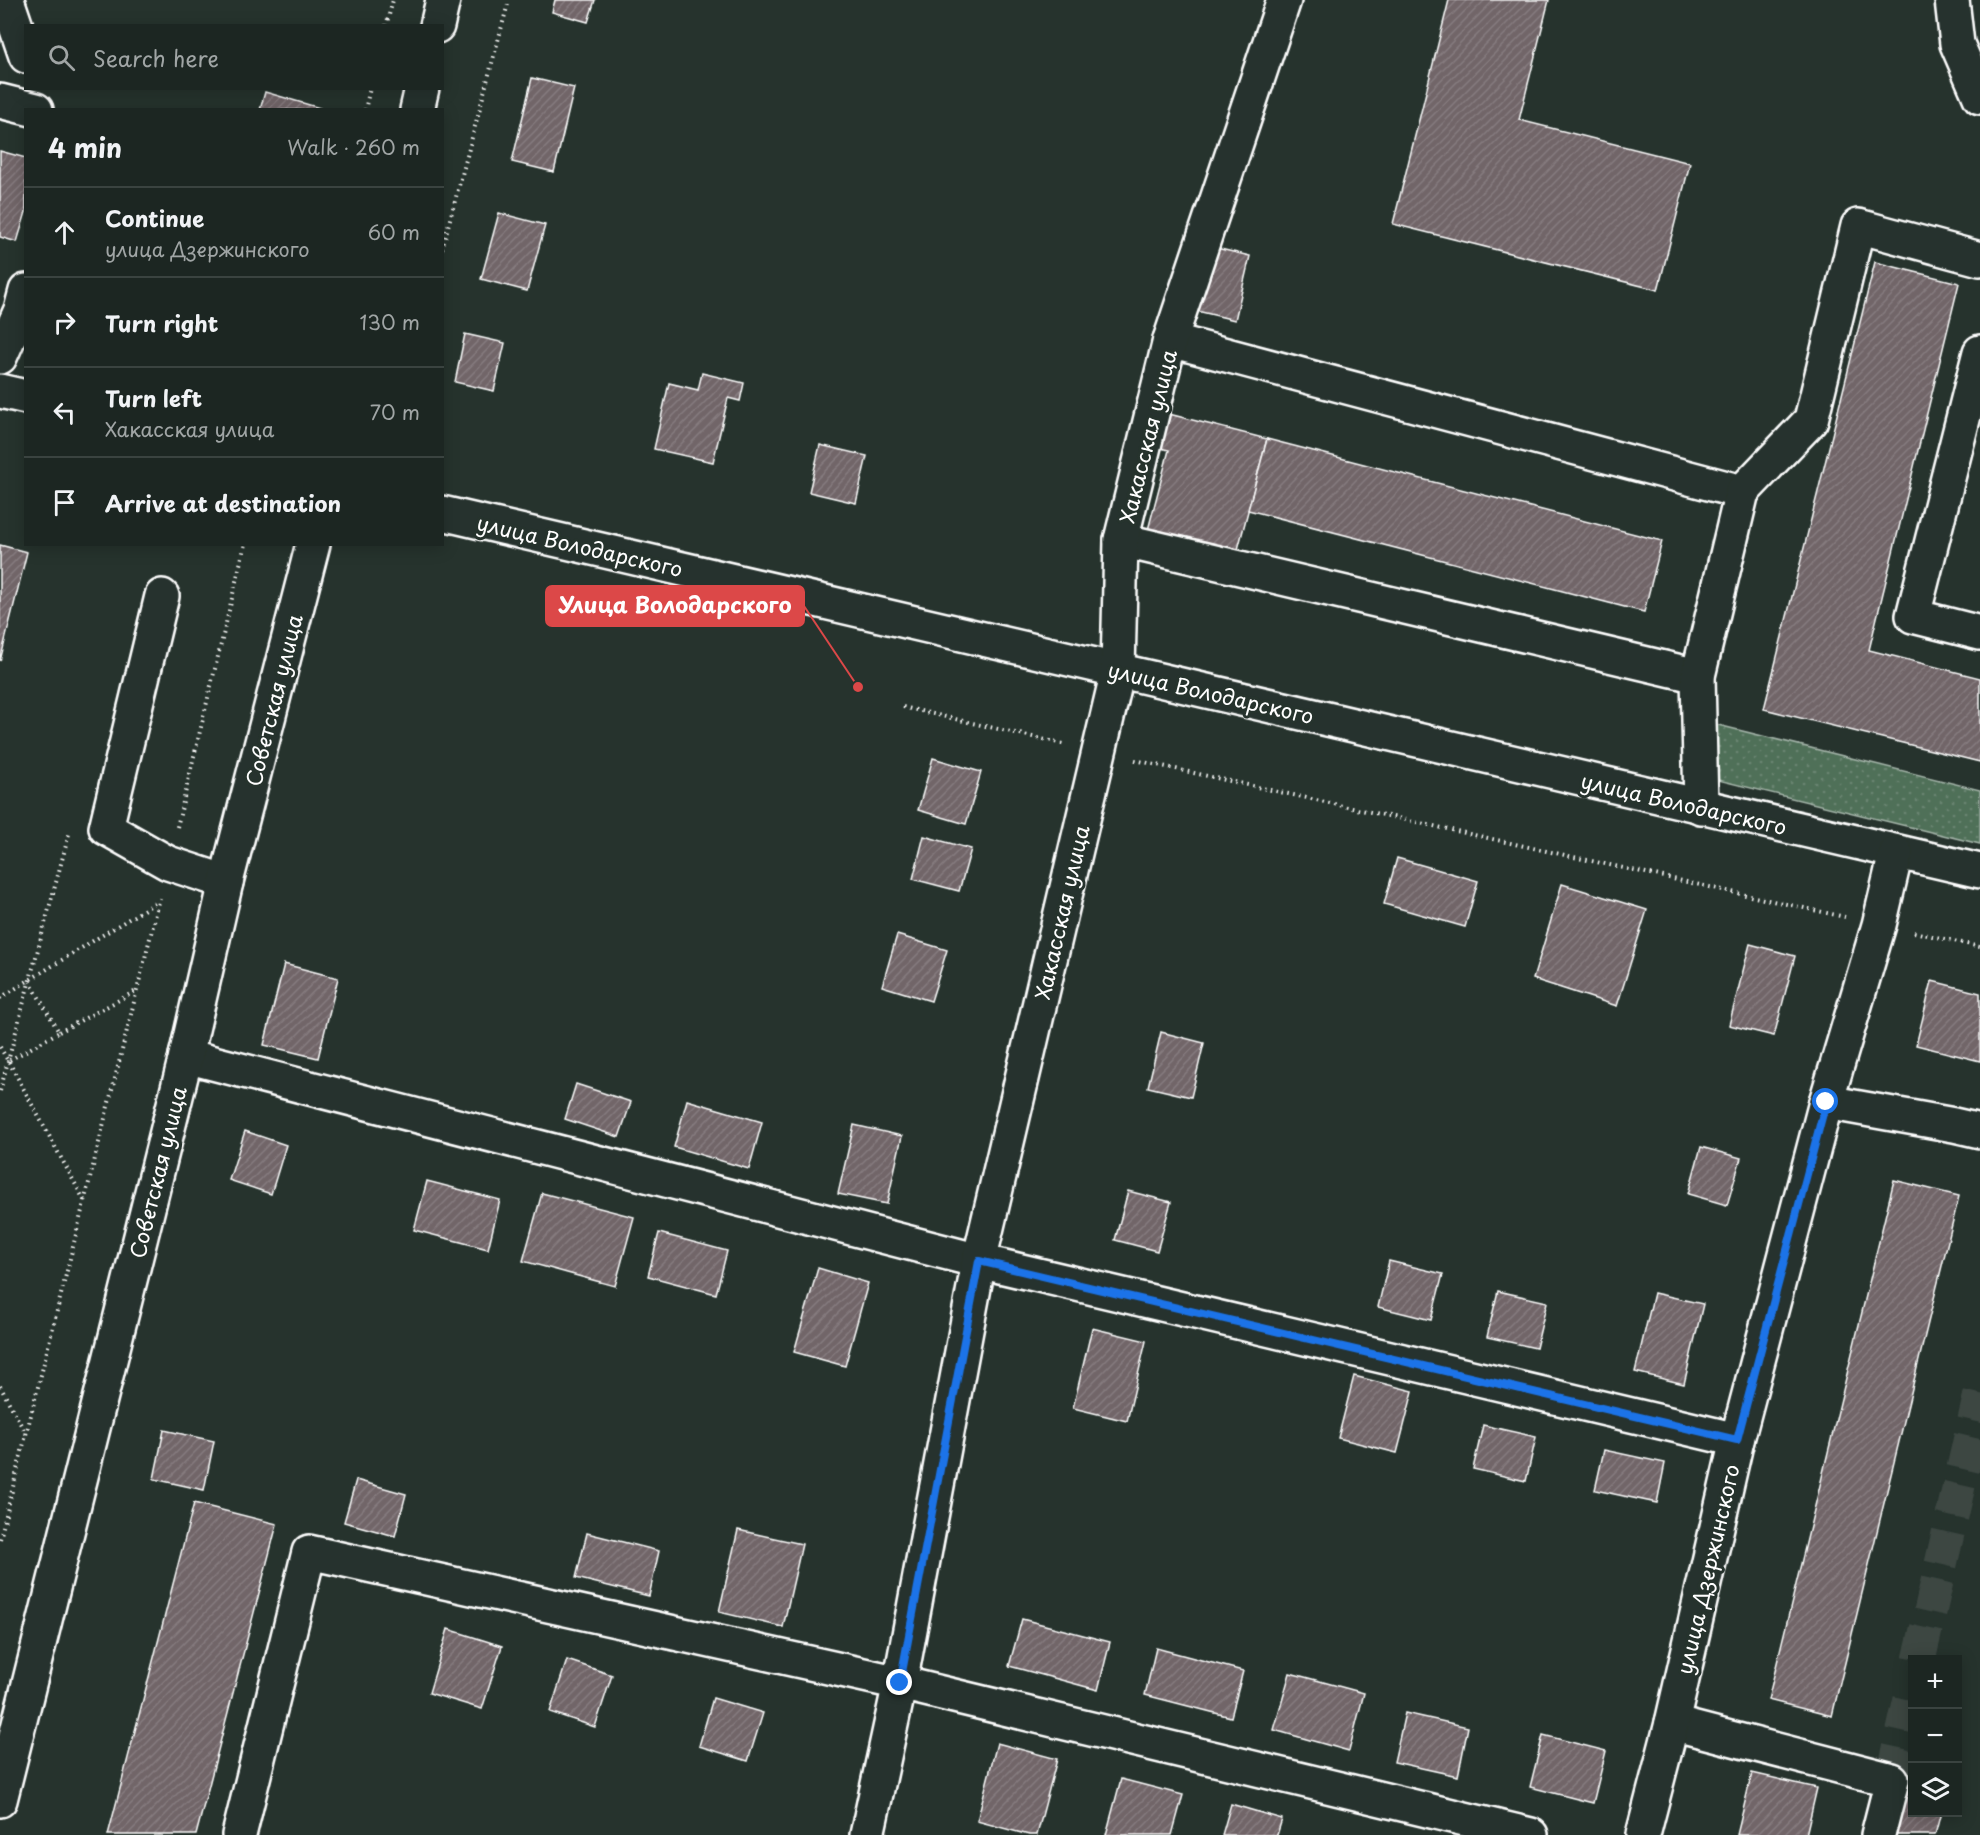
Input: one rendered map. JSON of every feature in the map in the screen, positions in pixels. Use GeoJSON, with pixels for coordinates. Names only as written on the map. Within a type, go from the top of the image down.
{"type":"FeatureCollection","features":[{"type":"Feature","properties":{"kind":"street"},"geometry":{"type":"LineString","coordinates":[[7,0],[24,50]]}},
{"type":"Feature","properties":{"kind":"street"},"geometry":{"type":"LineString","coordinates":[[437,24],[443,0]]}},
{"type":"Feature","properties":{"kind":"street","name":"Хакасская улица"},"geometry":{"type":"LineString","coordinates":[[867,1835],[900,1683],[979,1261],[1118,671],[1121,540],[1170,340],[1284,0]]}},
{"type":"Feature","properties":{"kind":"street"},"geometry":{"type":"LineString","coordinates":[[1952,0],[1969,47],[1980,97]]}},
{"type":"Feature","properties":{"kind":"street"},"geometry":{"type":"LineString","coordinates":[[37,90],[42,108]]}},
{"type":"Feature","properties":{"kind":"street"},"geometry":{"type":"LineString","coordinates":[[417,108],[422,90]]}},
{"type":"Feature","properties":{"kind":"street"},"geometry":{"type":"LineString","coordinates":[[0,101],[28,108]]}},
{"type":"Feature","properties":{"kind":"street"},"geometry":{"type":"LineString","coordinates":[[1701,807],[1698,676],[1742,492],[1810,420],[1858,226],[1980,259]]}},
{"type":"Feature","properties":{"kind":"street"},"geometry":{"type":"LineString","coordinates":[[0,357],[24,299]]}},
{"type":"Feature","properties":{"kind":"street"},"geometry":{"type":"LineString","coordinates":[[1170,340],[1742,492]]}},
{"type":"Feature","properties":{"kind":"street"},"geometry":{"type":"LineString","coordinates":[[1980,352],[1913,616],[1980,633]]}},
{"type":"Feature","properties":{"kind":"street"},"geometry":{"type":"LineString","coordinates":[[0,391],[24,397]]}},
{"type":"Feature","properties":{"kind":"street","name":"улица Володарского"},"geometry":{"type":"LineString","coordinates":[[444,513],[1980,871]]}},
{"type":"Feature","properties":{"kind":"street"},"geometry":{"type":"LineString","coordinates":[[1121,540],[1698,676]]}},
{"type":"Feature","properties":{"kind":"street","name":"Советская улица"},"geometry":{"type":"LineString","coordinates":[[0,1800],[8,1734],[186,1056],[226,882],[312,546]]}},
{"type":"Feature","properties":{"kind":"street"},"geometry":{"type":"LineString","coordinates":[[162,596],[106,828],[168,864],[226,882]]}},
{"type":"Feature","properties":{"kind":"street","name":"улица Дзержинского"},"geometry":{"type":"LineString","coordinates":[[1643,1835],[1672,1723],[1737,1440],[1826,1102],[1879,925],[1896,853]]}},
{"type":"Feature","properties":{"kind":"street"},"geometry":{"type":"LineString","coordinates":[[186,1056],[979,1261],[1737,1440]]}},
{"type":"Feature","properties":{"kind":"street"},"geometry":{"type":"LineString","coordinates":[[1826,1102],[1980,1131]]}},
{"type":"Feature","properties":{"kind":"street"},"geometry":{"type":"LineString","coordinates":[[239,1835],[309,1552],[900,1683],[1531,1835]]}},
{"type":"Feature","properties":{"kind":"street"},"geometry":{"type":"LineString","coordinates":[[1672,1723],[1892,1780],[1878,1835]]}},
{"type":"Feature","properties":{"kind":"path"},"geometry":{"type":"LineString","coordinates":[[387,24],[393,0]]}},
{"type":"Feature","properties":{"kind":"path"},"geometry":{"type":"LineString","coordinates":[[444,242],[509,0]]}},
{"type":"Feature","properties":{"kind":"path"},"geometry":{"type":"LineString","coordinates":[[365,108],[370,90]]}},
{"type":"Feature","properties":{"kind":"path"},"geometry":{"type":"LineString","coordinates":[[0,1539],[159,901],[245,546]]}},
{"type":"Feature","properties":{"kind":"path"},"geometry":{"type":"LineString","coordinates":[[903,707],[1980,947]]}},
{"type":"Feature","properties":{"kind":"path"},"geometry":{"type":"LineString","coordinates":[[0,1091],[69,834]]}},
{"type":"Feature","properties":{"kind":"path"},"geometry":{"type":"LineString","coordinates":[[0,998],[159,901]]}},
{"type":"Feature","properties":{"kind":"path"},"geometry":{"type":"LineString","coordinates":[[30,981],[58,1032]]}},
{"type":"Feature","properties":{"kind":"path"},"geometry":{"type":"LineString","coordinates":[[8,1061],[137,990]]}},
{"type":"Feature","properties":{"kind":"path"},"geometry":{"type":"LineString","coordinates":[[0,1047],[84,1201]]}},
{"type":"Feature","properties":{"kind":"path"},"geometry":{"type":"LineString","coordinates":[[0,1386],[27,1434]]}},
{"type":"Feature","properties":{"kind":"green space"},"geometry":{"type":"Polygon","coordinates":[[[1710,723],[1980,790],[1980,844],[1714,779],[1710,723]]]}},
{"type":"Feature","properties":{"kind":"building"},"geometry":{"type":"Polygon","coordinates":[[[555,0],[595,0],[588,22],[552,12],[555,0]]]}},
{"type":"Feature","properties":{"kind":"building"},"geometry":{"type":"Polygon","coordinates":[[[1449,0],[1549,0],[1519,120],[1690,163],[1658,290],[1393,224],[1449,0]]]}},
{"type":"Feature","properties":{"kind":"building"},"geometry":{"type":"Polygon","coordinates":[[[532,78],[574,88],[554,172],[512,162],[532,78]]]}},
{"type":"Feature","properties":{"kind":"building"},"geometry":{"type":"Polygon","coordinates":[[[265,92],[320,108],[261,108],[265,92]]]}},
{"type":"Feature","properties":{"kind":"building"},"geometry":{"type":"Polygon","coordinates":[[[0,151],[24,157],[24,219],[17,242],[0,237],[0,151]]]}},
{"type":"Feature","properties":{"kind":"building"},"geometry":{"type":"Polygon","coordinates":[[[499,213],[545,225],[527,291],[481,279],[499,213]]]}},
{"type":"Feature","properties":{"kind":"building"},"geometry":{"type":"Polygon","coordinates":[[[1212,247],[1250,256],[1235,320],[1197,311],[1212,247]]]}},
{"type":"Feature","properties":{"kind":"building"},"geometry":{"type":"Polygon","coordinates":[[[1875,262],[1959,283],[1869,650],[1980,678],[1980,762],[1764,709],[1875,262]]]}},
{"type":"Feature","properties":{"kind":"building"},"geometry":{"type":"Polygon","coordinates":[[[465,334],[505,343],[494,391],[455,382],[465,334]]]}},
{"type":"Feature","properties":{"kind":"building"},"geometry":{"type":"Polygon","coordinates":[[[702,373],[744,383],[740,401],[728,398],[713,462],[654,449],[669,383],[698,390],[702,373]]]}},
{"type":"Feature","properties":{"kind":"building"},"geometry":{"type":"Polygon","coordinates":[[[1169,414],[1267,439],[1237,553],[1148,530],[1169,450],[1160,448],[1169,414]]]}},
{"type":"Feature","properties":{"kind":"building"},"geometry":{"type":"Polygon","coordinates":[[[1267,439],[1662,541],[1644,612],[1248,510],[1267,439]]]}},
{"type":"Feature","properties":{"kind":"building"},"geometry":{"type":"Polygon","coordinates":[[[820,445],[867,456],[856,503],[809,492],[820,445]]]}},
{"type":"Feature","properties":{"kind":"building"},"geometry":{"type":"Polygon","coordinates":[[[0,545],[27,552],[0,661],[0,545]]]}},
{"type":"Feature","properties":{"kind":"building"},"geometry":{"type":"Polygon","coordinates":[[[933,758],[981,772],[966,824],[918,810],[933,758]]]}},
{"type":"Feature","properties":{"kind":"building"},"geometry":{"type":"Polygon","coordinates":[[[924,836],[971,849],[959,891],[913,879],[924,836]]]}},
{"type":"Feature","properties":{"kind":"building"},"geometry":{"type":"Polygon","coordinates":[[[1397,858],[1478,881],[1465,927],[1384,904],[1397,858]]]}},
{"type":"Feature","properties":{"kind":"building"},"geometry":{"type":"Polygon","coordinates":[[[1562,884],[1647,910],[1617,1006],[1533,979],[1562,884]]]}},
{"type":"Feature","properties":{"kind":"building"},"geometry":{"type":"Polygon","coordinates":[[[897,935],[947,950],[931,1001],[882,986],[897,935]]]}},
{"type":"Feature","properties":{"kind":"building"},"geometry":{"type":"Polygon","coordinates":[[[1750,944],[1795,956],[1774,1036],[1729,1025],[1750,944]]]}},
{"type":"Feature","properties":{"kind":"building"},"geometry":{"type":"Polygon","coordinates":[[[284,964],[338,978],[318,1058],[264,1045],[284,964]]]}},
{"type":"Feature","properties":{"kind":"building"},"geometry":{"type":"Polygon","coordinates":[[[1932,981],[1980,993],[1980,1061],[1916,1045],[1932,981]]]}},
{"type":"Feature","properties":{"kind":"building"},"geometry":{"type":"Polygon","coordinates":[[[1161,1032],[1204,1043],[1191,1097],[1148,1087],[1161,1032]]]}},
{"type":"Feature","properties":{"kind":"building"},"geometry":{"type":"Polygon","coordinates":[[[576,1084],[631,1102],[619,1137],[565,1119],[576,1084]]]}},
{"type":"Feature","properties":{"kind":"building"},"geometry":{"type":"Polygon","coordinates":[[[687,1100],[762,1122],[749,1169],[674,1147],[687,1100]]]}},
{"type":"Feature","properties":{"kind":"building"},"geometry":{"type":"Polygon","coordinates":[[[854,1125],[902,1136],[887,1204],[838,1194],[854,1125]]]}},
{"type":"Feature","properties":{"kind":"building"},"geometry":{"type":"Polygon","coordinates":[[[245,1131],[286,1145],[271,1194],[229,1180],[245,1131]]]}},
{"type":"Feature","properties":{"kind":"building"},"geometry":{"type":"Polygon","coordinates":[[[1701,1147],[1741,1158],[1727,1205],[1688,1194],[1701,1147]]]}},
{"type":"Feature","properties":{"kind":"building"},"geometry":{"type":"Polygon","coordinates":[[[1894,1180],[1959,1196],[1832,1716],[1768,1700],[1894,1180]]]}},
{"type":"Feature","properties":{"kind":"building"},"geometry":{"type":"Polygon","coordinates":[[[427,1181],[500,1200],[488,1249],[414,1230],[427,1181]]]}},
{"type":"Feature","properties":{"kind":"building"},"geometry":{"type":"Polygon","coordinates":[[[1128,1191],[1171,1202],[1157,1251],[1115,1240],[1128,1191]]]}},
{"type":"Feature","properties":{"kind":"building"},"geometry":{"type":"Polygon","coordinates":[[[542,1193],[634,1217],[615,1286],[523,1261],[542,1193]]]}},
{"type":"Feature","properties":{"kind":"building"},"geometry":{"type":"Polygon","coordinates":[[[659,1233],[727,1251],[716,1294],[648,1276],[659,1233]]]}},
{"type":"Feature","properties":{"kind":"building"},"geometry":{"type":"Polygon","coordinates":[[[1389,1261],[1443,1274],[1431,1320],[1378,1307],[1389,1261]]]}},
{"type":"Feature","properties":{"kind":"building"},"geometry":{"type":"Polygon","coordinates":[[[818,1268],[868,1283],[845,1366],[794,1352],[818,1268]]]}},
{"type":"Feature","properties":{"kind":"building"},"geometry":{"type":"Polygon","coordinates":[[[1498,1291],[1547,1302],[1536,1348],[1487,1337],[1498,1291]]]}},
{"type":"Feature","properties":{"kind":"building"},"geometry":{"type":"Polygon","coordinates":[[[1654,1293],[1703,1304],[1684,1384],[1635,1372],[1654,1293]]]}},
{"type":"Feature","properties":{"kind":"building"},"geometry":{"type":"Polygon","coordinates":[[[1092,1328],[1146,1341],[1127,1421],[1073,1408],[1092,1328]]]}},
{"type":"Feature","properties":{"kind":"building"},"geometry":{"type":"Polygon","coordinates":[[[1354,1376],[1413,1391],[1397,1453],[1338,1438],[1354,1376]]]}},
{"type":"Feature","properties":{"kind":"building"},"geometry":{"type":"Polygon","coordinates":[[[1483,1425],[1536,1437],[1526,1481],[1473,1469],[1483,1425]]]}},
{"type":"Feature","properties":{"kind":"building"},"geometry":{"type":"Polygon","coordinates":[[[164,1430],[214,1441],[204,1490],[154,1479],[164,1430]]]}},
{"type":"Feature","properties":{"kind":"building"},"geometry":{"type":"Polygon","coordinates":[[[1604,1450],[1665,1463],[1657,1503],[1595,1490],[1604,1450]]]}},
{"type":"Feature","properties":{"kind":"building"},"geometry":{"type":"Polygon","coordinates":[[[356,1480],[406,1494],[395,1536],[344,1522],[356,1480]]]}},
{"type":"Feature","properties":{"kind":"building"},"geometry":{"type":"Polygon","coordinates":[[[194,1503],[277,1524],[196,1835],[108,1835],[194,1503]]]}},
{"type":"Feature","properties":{"kind":"building"},"geometry":{"type":"Polygon","coordinates":[[[738,1530],[802,1544],[783,1627],[719,1612],[738,1530]]]}},
{"type":"Feature","properties":{"kind":"building"},"geometry":{"type":"Polygon","coordinates":[[[587,1533],[659,1551],[649,1596],[576,1578],[587,1533]]]}},
{"type":"Feature","properties":{"kind":"building"},"geometry":{"type":"Polygon","coordinates":[[[1022,1619],[1110,1642],[1098,1690],[1009,1666],[1022,1619]]]}},
{"type":"Feature","properties":{"kind":"building"},"geometry":{"type":"Polygon","coordinates":[[[448,1629],[502,1646],[482,1709],[429,1693],[448,1629]]]}},
{"type":"Feature","properties":{"kind":"building"},"geometry":{"type":"Polygon","coordinates":[[[1156,1648],[1243,1671],[1231,1717],[1145,1695],[1156,1648]]]}},
{"type":"Feature","properties":{"kind":"building"},"geometry":{"type":"Polygon","coordinates":[[[567,1660],[612,1675],[595,1727],[550,1712],[567,1660]]]}},
{"type":"Feature","properties":{"kind":"building"},"geometry":{"type":"Polygon","coordinates":[[[1290,1673],[1364,1693],[1349,1751],[1274,1730],[1290,1673]]]}},
{"type":"Feature","properties":{"kind":"building"},"geometry":{"type":"Polygon","coordinates":[[[713,1698],[763,1713],[748,1761],[699,1746],[713,1698]]]}},
{"type":"Feature","properties":{"kind":"building"},"geometry":{"type":"Polygon","coordinates":[[[1405,1713],[1468,1727],[1458,1776],[1394,1762],[1405,1713]]]}},
{"type":"Feature","properties":{"kind":"building"},"geometry":{"type":"Polygon","coordinates":[[[1543,1735],[1606,1751],[1593,1803],[1530,1787],[1543,1735]]]}},
{"type":"Feature","properties":{"kind":"building"},"geometry":{"type":"Polygon","coordinates":[[[997,1743],[1057,1759],[1037,1835],[1029,1835],[977,1821],[997,1743]]]}},
{"type":"Feature","properties":{"kind":"building"},"geometry":{"type":"Polygon","coordinates":[[[1752,1773],[1817,1788],[1806,1835],[1737,1835],[1752,1773]]]}},
{"type":"Feature","properties":{"kind":"building"},"geometry":{"type":"Polygon","coordinates":[[[1121,1779],[1183,1795],[1172,1835],[1106,1835],[1121,1779]]]}},
{"type":"Feature","properties":{"kind":"building"},"geometry":{"type":"Polygon","coordinates":[[[1907,1788],[1908,1817],[1940,1817],[1935,1835],[1893,1835],[1907,1788]]]}},
{"type":"Feature","properties":{"kind":"building"},"geometry":{"type":"Polygon","coordinates":[[[1231,1804],[1282,1819],[1277,1835],[1222,1835],[1231,1804]]]}},
{"type":"Feature","properties":{"kind":"tunnel"},"geometry":{"type":"LineString","coordinates":[[1920,1655],[1980,1394]]}},
{"type":"Feature","properties":{"kind":"tunnel"},"geometry":{"type":"LineString","coordinates":[[1892,1780],[1908,1708]]}},
{"type":"Feature","properties":{"kind":"place","name":"Улица Володарского"},"geometry":{"type":"Point","coordinates":[858,687]}},
{"type":"Feature","properties":{"kind":"route"},"geometry":{"type":"LineString","coordinates":[[900,1683],[979,1261],[1737,1440],[1826,1102]]}}]}
